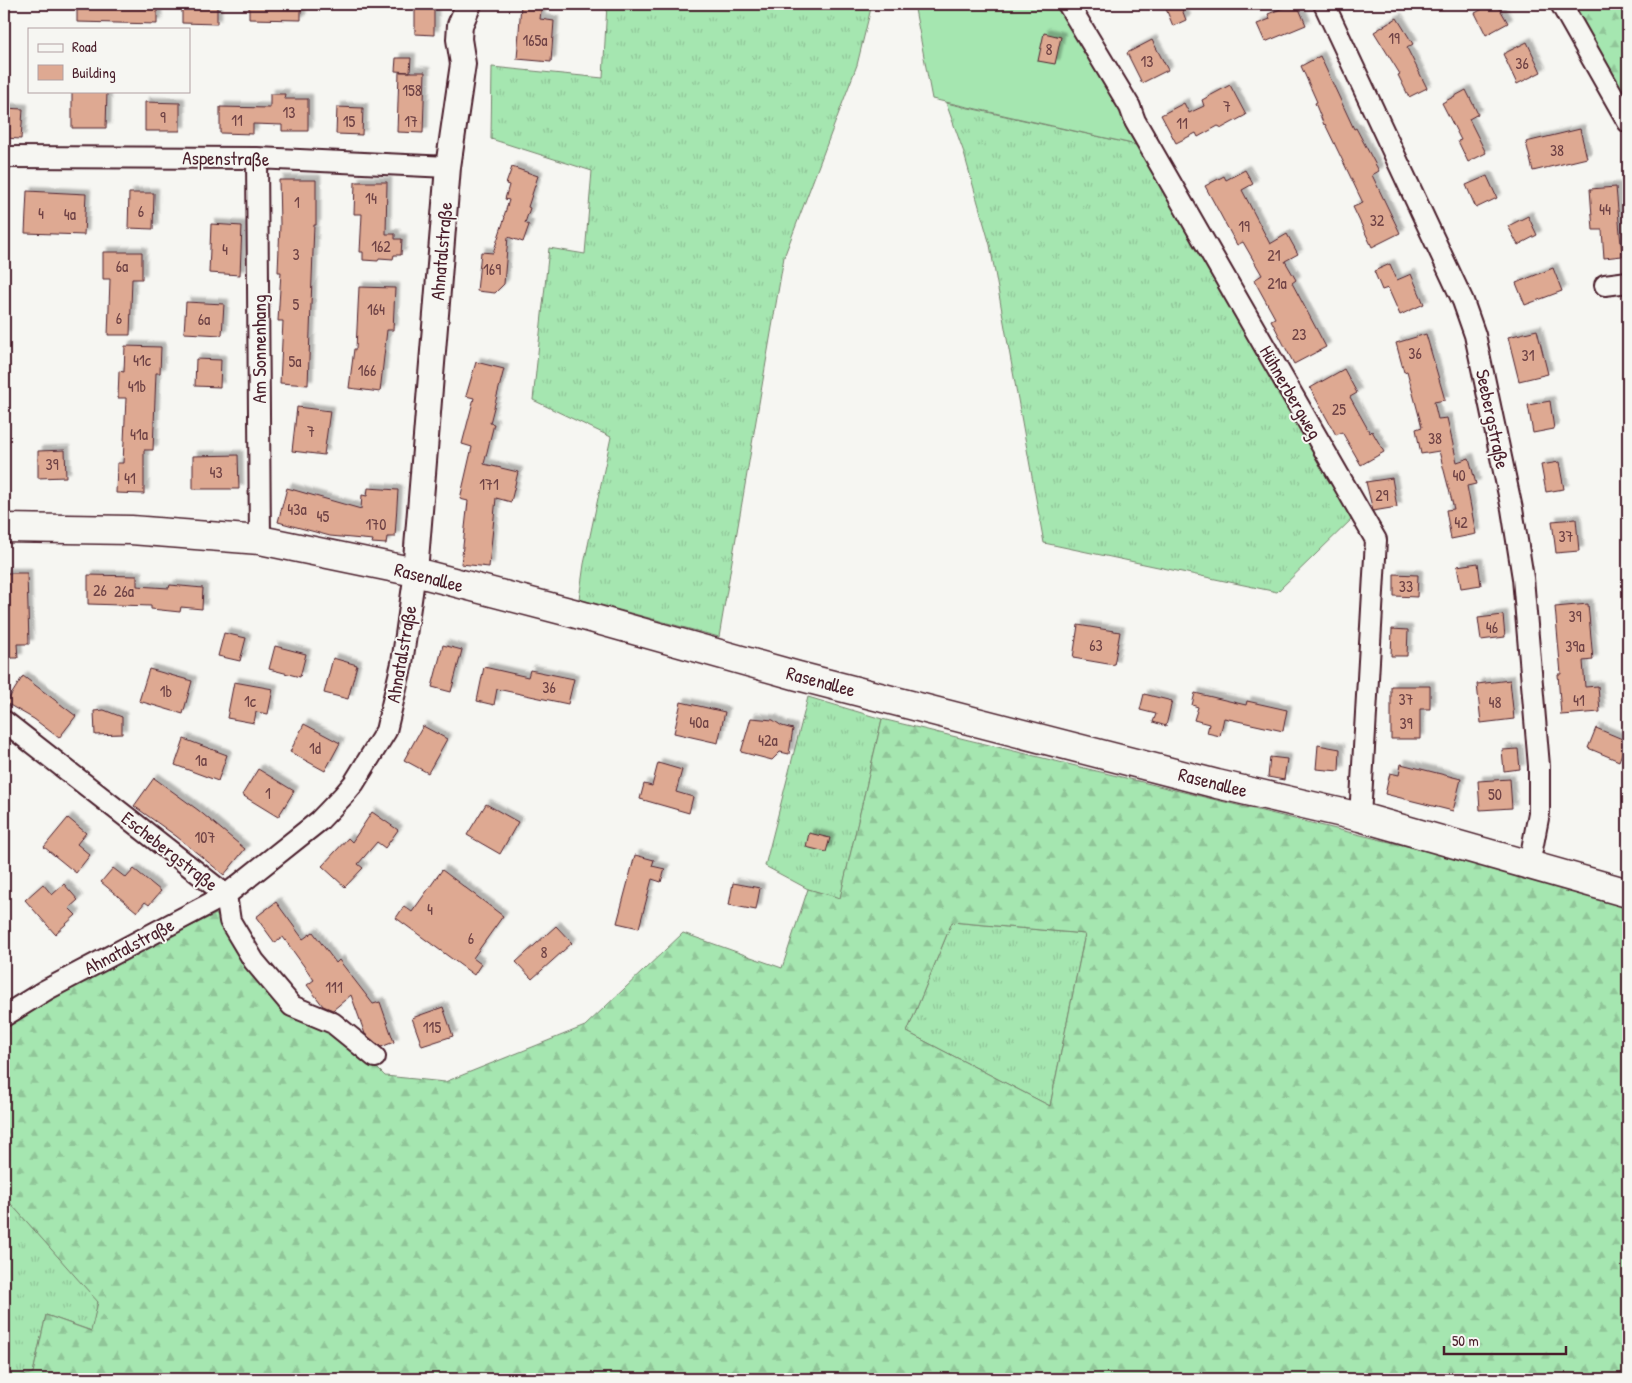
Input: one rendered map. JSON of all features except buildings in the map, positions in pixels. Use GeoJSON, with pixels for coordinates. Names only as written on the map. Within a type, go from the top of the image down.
{"type":"FeatureCollection","features":[{"type":"Feature","properties":{"kind":"main road","name":"Rasenallee"},"geometry":{"type":"LineString","coordinates":[[4,528],[131,530],[260,540],[415,572],[573,613],[807,678],[1217,784],[1360,817],[1628,893]]}},
{"type":"Feature","properties":{"kind":"street","name":"Hühnerbergweg"},"geometry":{"type":"LineString","coordinates":[[1068,4],[1130,107],[1135,121],[1376,540],[1360,817]]}},
{"type":"Feature","properties":{"kind":"street","name":"Seebergstraße"},"geometry":{"type":"LineString","coordinates":[[1324,4],[1463,301],[1475,336],[1512,509],[1522,578],[1539,766],[1540,813],[1529,865]]}},
{"type":"Feature","properties":{"kind":"street"},"geometry":{"type":"LineString","coordinates":[[1561,4],[1628,122]]}},
{"type":"Feature","properties":{"kind":"street","name":"Ahnatalstraße"},"geometry":{"type":"LineString","coordinates":[[4,1016],[46,990],[226,895],[319,821],[354,783],[386,730],[402,663],[415,572],[448,168],[463,64],[474,40],[475,26],[469,6]]}},
{"type":"Feature","properties":{"kind":"street","name":"Aspenstraße"},"geometry":{"type":"LineString","coordinates":[[4,157],[257,158],[448,168]]}},
{"type":"Feature","properties":{"kind":"street","name":"Am Sonnenhang"},"geometry":{"type":"LineString","coordinates":[[257,158],[260,540]]}},
{"type":"Feature","properties":{"kind":"street"},"geometry":{"type":"LineString","coordinates":[[1605,285],[1628,282]]}},
{"type":"Feature","properties":{"kind":"street","name":"Eschebergstraße"},"geometry":{"type":"LineString","coordinates":[[4,720],[226,895],[230,921],[244,945],[254,961],[292,1006],[333,1023],[375,1057]]}},
{"type":"Feature","properties":{"kind":"green space"},"geometry":{"type":"Polygon","coordinates":[[[607,4],[872,4],[857,65],[784,257],[719,637],[579,599],[584,564],[611,437],[533,400],[549,248],[585,254],[592,171],[491,139],[492,67],[603,78],[607,4]]]}},
{"type":"Feature","properties":{"kind":"green space"},"geometry":{"type":"Polygon","coordinates":[[[914,4],[1064,4],[1125,108],[1137,145],[932,99],[914,4]]]}},
{"type":"Feature","properties":{"kind":"green space"},"geometry":{"type":"Polygon","coordinates":[[[1570,4],[1628,4],[1628,113],[1570,4]]]}},
{"type":"Feature","properties":{"kind":"green space"},"geometry":{"type":"Polygon","coordinates":[[[946,103],[1137,145],[1299,415],[1355,516],[1277,592],[1044,543],[990,245],[963,150],[946,103]]]}},
{"type":"Feature","properties":{"kind":"green space"},"geometry":{"type":"Polygon","coordinates":[[[808,697],[882,719],[840,899],[808,889],[765,866],[808,697]]]}},
{"type":"Feature","properties":{"kind":"green space"},"geometry":{"type":"Polygon","coordinates":[[[882,719],[1464,860],[1628,906],[1628,1379],[11,1379],[33,1373],[46,1315],[91,1331],[98,1302],[4,1196],[4,1018],[216,914],[236,947],[325,1028],[357,1048],[385,1076],[445,1082],[585,1026],[683,933],[782,968],[808,889],[840,898],[882,719]],[[952,922],[907,1032],[1050,1106],[1085,934],[952,922]]]}},
{"type":"Feature","properties":{"kind":"green space"},"geometry":{"type":"Polygon","coordinates":[[[952,922],[1085,934],[1050,1106],[907,1032],[952,922]]]}},
{"type":"Feature","properties":{"kind":"green space"},"geometry":{"type":"Polygon","coordinates":[[[4,1196],[98,1301],[92,1331],[46,1315],[33,1373],[11,1379],[4,1379],[4,1196]]]}}]}
